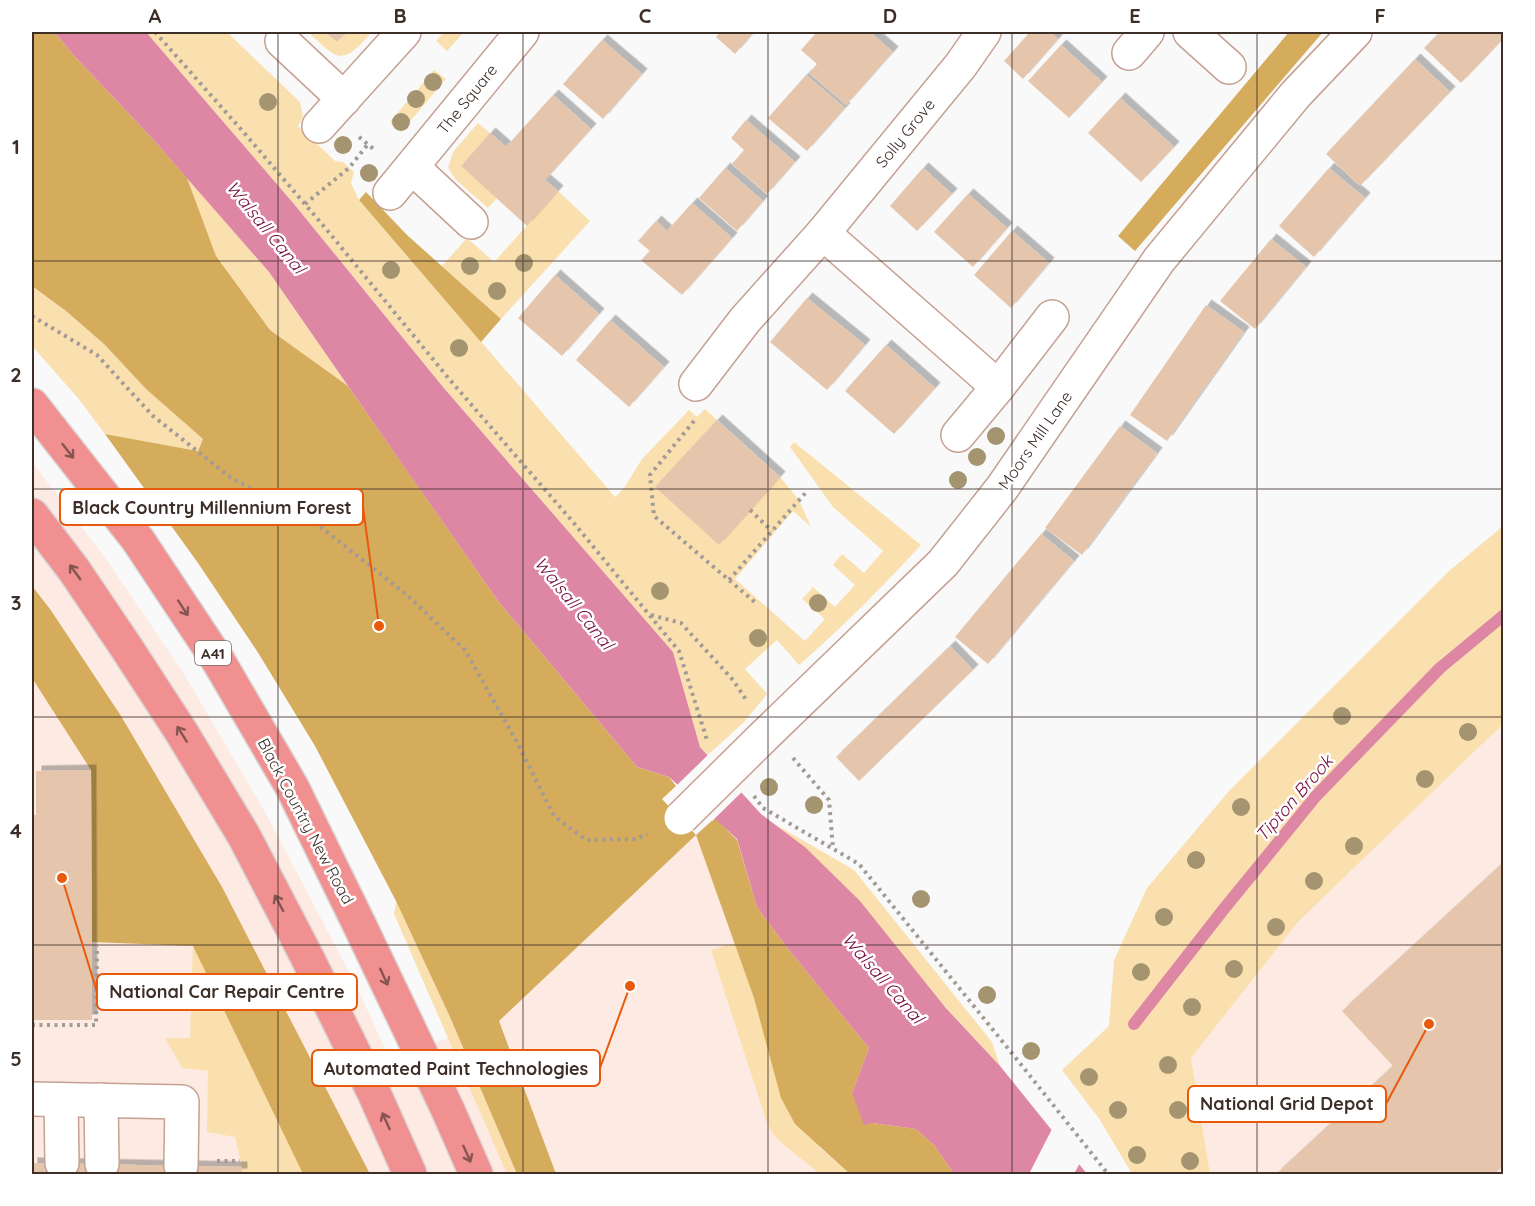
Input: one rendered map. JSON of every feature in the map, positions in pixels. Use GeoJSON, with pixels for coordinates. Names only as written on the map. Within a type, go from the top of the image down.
{"type":"FeatureCollection","features":[{"type":"Feature","properties":{"kind":"highway","name":"Black Country New Road"},"geometry":{"type":"LineString","coordinates":[[32,405],[138,540],[219,662],[292,787],[442,1098],[476,1174]]}},
{"type":"Feature","properties":{"kind":"highway"},"geometry":{"type":"LineString","coordinates":[[32,515],[74,570],[182,733],[244,836],[374,1093],[410,1174]]}},
{"type":"Feature","properties":{"kind":"street"},"geometry":{"type":"LineString","coordinates":[[319,126],[404,32]]}},
{"type":"Feature","properties":{"kind":"street","name":"The Square"},"geometry":{"type":"LineString","coordinates":[[390,193],[522,32]]}},
{"type":"Feature","properties":{"kind":"street","name":"Solly Grove"},"geometry":{"type":"LineString","coordinates":[[696,384],[745,320],[823,233],[961,65],[984,32]]}},
{"type":"Feature","properties":{"kind":"street"},"geometry":{"type":"LineString","coordinates":[[1190,32],[1229,67]]}},
{"type":"Feature","properties":{"kind":"street","name":"Moors Mill Lane"},"geometry":{"type":"LineString","coordinates":[[681,818],[943,563],[1002,488],[1159,260],[1296,94],[1355,32]]}},
{"type":"Feature","properties":{"kind":"street"},"geometry":{"type":"LineString","coordinates":[[282,41],[344,99]]}},
{"type":"Feature","properties":{"kind":"street"},"geometry":{"type":"LineString","coordinates":[[412,167],[471,222]]}},
{"type":"Feature","properties":{"kind":"street"},"geometry":{"type":"LineString","coordinates":[[823,233],[998,387]]}},
{"type":"Feature","properties":{"kind":"street"},"geometry":{"type":"LineString","coordinates":[[958,435],[1052,317]]}},
{"type":"Feature","properties":{"kind":"street"},"geometry":{"type":"LineString","coordinates":[[62,1163],[46,1100],[182,1102],[181,1166]]}},
{"type":"Feature","properties":{"kind":"street"},"geometry":{"type":"LineString","coordinates":[[101,1100],[102,1164]]}},
{"type":"Feature","properties":{"kind":"path"},"geometry":{"type":"LineString","coordinates":[[155,32],[305,204],[679,651],[707,742]]}},
{"type":"Feature","properties":{"kind":"path"},"geometry":{"type":"LineString","coordinates":[[359,136],[377,152]]}},
{"type":"Feature","properties":{"kind":"path"},"geometry":{"type":"LineString","coordinates":[[305,204],[349,168],[368,144]]}},
{"type":"Feature","properties":{"kind":"path"},"geometry":{"type":"LineString","coordinates":[[32,316],[97,355],[153,416],[230,477],[318,525],[407,595],[465,650],[518,744],[554,816],[586,840],[636,839],[681,818]]}},
{"type":"Feature","properties":{"kind":"path"},"geometry":{"type":"LineString","coordinates":[[697,417],[650,475],[654,516],[757,604]]}},
{"type":"Feature","properties":{"kind":"path"},"geometry":{"type":"LineString","coordinates":[[729,580],[808,490]]}},
{"type":"Feature","properties":{"kind":"path"},"geometry":{"type":"LineString","coordinates":[[750,510],[772,531]]}},
{"type":"Feature","properties":{"kind":"path"},"geometry":{"type":"LineString","coordinates":[[650,615],[681,623],[733,680],[765,735],[830,800],[833,849]]}},
{"type":"Feature","properties":{"kind":"path"},"geometry":{"type":"LineString","coordinates":[[749,791],[763,808],[859,864],[1108,1174]]}},
{"type":"Feature","properties":{"kind":"path"},"geometry":{"type":"LineString","coordinates":[[32,1025],[96,1025],[97,946]]}},
{"type":"Feature","properties":{"kind":"shaded area"},"geometry":{"type":"Polygon","coordinates":[[[32,32],[54,32],[187,178],[216,256],[270,330],[348,386],[498,601],[637,767],[669,777],[676,786],[662,799],[696,835],[499,1021],[556,1174],[517,1174],[450,1017],[396,901],[315,746],[257,651],[198,563],[105,434],[198,451],[203,439],[146,389],[104,344],[66,311],[32,286],[32,32]]]}},
{"type":"Feature","properties":{"kind":"shaded area"},"geometry":{"type":"Polygon","coordinates":[[[146,32],[232,32],[230,35],[300,102],[303,116],[298,126],[335,161],[343,162],[354,172],[351,183],[359,200],[615,497],[624,488],[642,459],[689,410],[697,417],[705,409],[717,420],[656,487],[780,477],[799,500],[811,527],[793,511],[735,579],[805,641],[825,619],[802,599],[813,587],[835,607],[855,585],[833,565],[842,554],[864,573],[883,551],[833,507],[790,447],[794,442],[921,545],[862,607],[799,665],[777,640],[745,669],[767,694],[744,722],[708,755],[700,747],[673,652],[443,387],[294,204],[146,32]]]}},
{"type":"Feature","properties":{"kind":"shaded area"},"geometry":{"type":"Polygon","coordinates":[[[308,32],[325,32],[337,42],[347,32],[372,32],[350,53],[340,56],[327,49],[308,32]]]}},
{"type":"Feature","properties":{"kind":"shaded area"},"geometry":{"type":"Polygon","coordinates":[[[444,32],[464,32],[447,51],[436,41],[444,32]]]}},
{"type":"Feature","properties":{"kind":"shaded area"},"geometry":{"type":"Polygon","coordinates":[[[1289,32],[1323,32],[1135,251],[1118,236],[1289,32]]]}},
{"type":"Feature","properties":{"kind":"shaded area"},"geometry":{"type":"Polygon","coordinates":[[[434,70],[446,79],[401,132],[390,122],[434,70]]]}},
{"type":"Feature","properties":{"kind":"shaded area"},"geometry":{"type":"Polygon","coordinates":[[[478,123],[490,133],[461,166],[497,198],[488,208],[456,180],[448,168],[453,152],[478,123]]]}},
{"type":"Feature","properties":{"kind":"shaded area"},"geometry":{"type":"Polygon","coordinates":[[[187,178],[269,272],[348,386],[270,330],[216,256],[187,178]]]}},
{"type":"Feature","properties":{"kind":"shaded area"},"geometry":{"type":"Polygon","coordinates":[[[558,191],[590,221],[501,319],[442,266],[467,238],[494,262],[558,191]]]}},
{"type":"Feature","properties":{"kind":"shaded area"},"geometry":{"type":"Polygon","coordinates":[[[366,192],[407,235],[501,319],[481,342],[359,200],[366,192]]]}},
{"type":"Feature","properties":{"kind":"shaded area"},"geometry":{"type":"Polygon","coordinates":[[[32,286],[66,311],[104,344],[146,389],[203,439],[198,451],[105,434],[78,398],[32,346],[32,286]]]}},
{"type":"Feature","properties":{"kind":"shaded area"},"geometry":{"type":"Polygon","coordinates":[[[32,462],[109,563],[184,674],[265,812],[357,987],[389,1058],[499,1021],[696,835],[1041,1174],[32,1174],[32,462]]]}},
{"type":"Feature","properties":{"kind":"shaded area"},"geometry":{"type":"Polygon","coordinates":[[[1503,526],[1503,724],[1298,922],[1191,1058],[1210,1174],[1132,1174],[1100,1120],[1062,1070],[1109,1026],[1114,960],[1147,888],[1229,791],[1448,572],[1503,526]]]}},
{"type":"Feature","properties":{"kind":"shaded area"},"geometry":{"type":"Polygon","coordinates":[[[32,586],[50,609],[121,716],[222,887],[370,1174],[303,1174],[193,946],[92,942],[91,770],[32,678],[32,586]]]}},
{"type":"Feature","properties":{"kind":"shaded area"},"geometry":{"type":"Polygon","coordinates":[[[1503,724],[1503,1174],[1210,1174],[1191,1058],[1298,922],[1503,724]]]}},
{"type":"Feature","properties":{"kind":"shaded area"},"geometry":{"type":"Polygon","coordinates":[[[715,818],[737,840],[757,907],[869,1048],[852,1093],[872,1123],[916,1129],[934,1145],[954,1174],[850,1174],[795,1124],[781,1098],[754,998],[696,835],[715,818]]]}},
{"type":"Feature","properties":{"kind":"shaded area"},"geometry":{"type":"Polygon","coordinates":[[[778,826],[854,870],[992,1042],[1000,1066],[778,826]]]}},
{"type":"Feature","properties":{"kind":"shaded area"},"geometry":{"type":"Polygon","coordinates":[[[396,901],[450,1017],[517,1174],[507,1174],[394,914],[396,901]]]}},
{"type":"Feature","properties":{"kind":"shaded area"},"geometry":{"type":"Polygon","coordinates":[[[735,943],[754,998],[820,1148],[850,1174],[820,1174],[773,1134],[766,1120],[711,950],[735,943]]]}},
{"type":"Feature","properties":{"kind":"shaded area"},"geometry":{"type":"Polygon","coordinates":[[[193,945],[303,1174],[242,1174],[235,1137],[207,1132],[208,1071],[182,1068],[165,1038],[190,1038],[193,945]]]}},
{"type":"Feature","properties":{"kind":"water","name":"Walsall Canal"},"geometry":{"type":"Polygon","coordinates":[[[54,32],[146,32],[294,204],[443,387],[673,652],[700,747],[761,814],[806,848],[860,901],[945,1007],[1000,1066],[1087,1174],[954,1174],[934,1145],[916,1129],[872,1123],[864,1125],[852,1093],[869,1048],[757,907],[737,839],[669,777],[637,767],[498,601],[269,272],[150,136],[54,32]]]}},
{"type":"Feature","properties":{"kind":"pier"},"geometry":{"type":"Polygon","coordinates":[[[710,753],[744,790],[712,821],[675,787],[710,753]]]}},
{"type":"Feature","properties":{"kind":"pier"},"geometry":{"type":"Polygon","coordinates":[[[1053,1127],[1081,1161],[1074,1174],[1029,1174],[1053,1127]]]}},
{"type":"Feature","properties":{"kind":"building"},"geometry":{"type":"Polygon","coordinates":[[[325,32],[347,32],[337,42],[325,32]]]}},
{"type":"Feature","properties":{"kind":"building"},"geometry":{"type":"Polygon","coordinates":[[[720,32],[754,32],[735,54],[716,37],[720,32]]]}},
{"type":"Feature","properties":{"kind":"building"},"geometry":{"type":"Polygon","coordinates":[[[817,32],[870,32],[893,52],[846,105],[809,73],[817,64],[801,50],[817,32]]]}},
{"type":"Feature","properties":{"kind":"building"},"geometry":{"type":"Polygon","coordinates":[[[1030,32],[1050,32],[1058,39],[1023,79],[1004,61],[1030,32]]]}},
{"type":"Feature","properties":{"kind":"building"},"geometry":{"type":"Polygon","coordinates":[[[1440,32],[1504,32],[1504,38],[1461,83],[1424,48],[1440,32]]]}},
{"type":"Feature","properties":{"kind":"building"},"geometry":{"type":"Polygon","coordinates":[[[602,40],[642,74],[603,119],[563,84],[602,40]]]}},
{"type":"Feature","properties":{"kind":"building"},"geometry":{"type":"Polygon","coordinates":[[[1061,45],[1102,82],[1069,118],[1028,81],[1061,45]]]}},
{"type":"Feature","properties":{"kind":"building"},"geometry":{"type":"Polygon","coordinates":[[[1415,59],[1450,92],[1360,186],[1326,154],[1415,59]]]}},
{"type":"Feature","properties":{"kind":"building"},"geometry":{"type":"Polygon","coordinates":[[[806,75],[845,108],[807,151],[768,118],[806,75]]]}},
{"type":"Feature","properties":{"kind":"building"},"geometry":{"type":"Polygon","coordinates":[[[553,95],[591,129],[545,180],[558,191],[527,226],[461,166],[490,133],[506,147],[553,95]]]}},
{"type":"Feature","properties":{"kind":"building"},"geometry":{"type":"Polygon","coordinates":[[[1120,98],[1174,147],[1141,182],[1088,133],[1120,98]]]}},
{"type":"Feature","properties":{"kind":"building"},"geometry":{"type":"Polygon","coordinates":[[[746,120],[795,162],[767,194],[732,164],[744,150],[731,138],[746,120]]]}},
{"type":"Feature","properties":{"kind":"building"},"geometry":{"type":"Polygon","coordinates":[[[725,168],[763,201],[737,231],[699,198],[725,168]]]}},
{"type":"Feature","properties":{"kind":"building"},"geometry":{"type":"Polygon","coordinates":[[[923,168],[952,194],[917,231],[890,206],[923,168]]]}},
{"type":"Feature","properties":{"kind":"building"},"geometry":{"type":"Polygon","coordinates":[[[1329,168],[1365,198],[1314,257],[1279,226],[1329,168]]]}},
{"type":"Feature","properties":{"kind":"building"},"geometry":{"type":"Polygon","coordinates":[[[968,194],[1007,228],[973,267],[934,232],[968,194]]]}},
{"type":"Feature","properties":{"kind":"building"},"geometry":{"type":"Polygon","coordinates":[[[692,203],[732,238],[682,295],[641,260],[650,251],[638,241],[656,221],[667,231],[692,203]]]}},
{"type":"Feature","properties":{"kind":"building"},"geometry":{"type":"Polygon","coordinates":[[[1012,231],[1049,263],[1011,308],[974,275],[1012,231]]]}},
{"type":"Feature","properties":{"kind":"building"},"geometry":{"type":"Polygon","coordinates":[[[1271,239],[1306,267],[1255,329],[1220,301],[1271,239]]]}},
{"type":"Feature","properties":{"kind":"building"},"geometry":{"type":"Polygon","coordinates":[[[555,275],[599,314],[562,356],[518,318],[555,275]]]}},
{"type":"Feature","properties":{"kind":"building"},"geometry":{"type":"Polygon","coordinates":[[[807,298],[865,345],[827,390],[770,342],[807,298]]]}},
{"type":"Feature","properties":{"kind":"building"},"geometry":{"type":"Polygon","coordinates":[[[1206,305],[1244,332],[1167,441],[1130,415],[1206,305]]]}},
{"type":"Feature","properties":{"kind":"building"},"geometry":{"type":"Polygon","coordinates":[[[610,320],[664,367],[629,407],[576,360],[610,320]]]}},
{"type":"Feature","properties":{"kind":"building"},"geometry":{"type":"Polygon","coordinates":[[[886,345],[935,388],[894,434],[845,391],[886,345]]]}},
{"type":"Feature","properties":{"kind":"building"},"geometry":{"type":"Polygon","coordinates":[[[717,420],[780,477],[719,545],[655,487],[717,420]]]}},
{"type":"Feature","properties":{"kind":"building"},"geometry":{"type":"Polygon","coordinates":[[[1120,426],[1157,453],[1082,555],[1045,528],[1120,426]]]}},
{"type":"Feature","properties":{"kind":"building"},"geometry":{"type":"Polygon","coordinates":[[[1041,534],[1074,561],[988,664],[955,637],[1041,534]]]}},
{"type":"Feature","properties":{"kind":"building"},"geometry":{"type":"Polygon","coordinates":[[[950,646],[973,670],[859,781],[836,757],[950,646]]]}},
{"type":"Feature","properties":{"kind":"building"},"geometry":{"type":"Polygon","coordinates":[[[91,770],[92,1020],[32,1020],[32,815],[36,815],[36,771],[91,770]]]}},
{"type":"Feature","properties":{"kind":"building"},"geometry":{"type":"Polygon","coordinates":[[[1504,862],[1504,1166],[1494,1174],[1276,1174],[1393,1066],[1342,1011],[1504,862]]]}},
{"type":"Feature","properties":{"kind":"building"},"geometry":{"type":"Polygon","coordinates":[[[32,1163],[242,1167],[242,1174],[32,1174],[32,1163]]]}},
{"type":"Feature","properties":{"kind":"waterway","name":"Tipton Brook"},"geometry":{"type":"LineString","coordinates":[[1134,1024],[1316,796],[1440,668],[1504,615]]}},
{"type":"Feature","properties":{"kind":"place","name":"Black Country Millennium Forest"},"geometry":{"type":"Point","coordinates":[379,626]}},
{"type":"Feature","properties":{"kind":"place","name":"National Car Repair Centre"},"geometry":{"type":"Point","coordinates":[62,878]}},
{"type":"Feature","properties":{"kind":"place","name":"Automated Paint Technologies"},"geometry":{"type":"Point","coordinates":[630,986]}},
{"type":"Feature","properties":{"kind":"place","name":"National Grid Depot"},"geometry":{"type":"Point","coordinates":[1429,1024]}}]}
